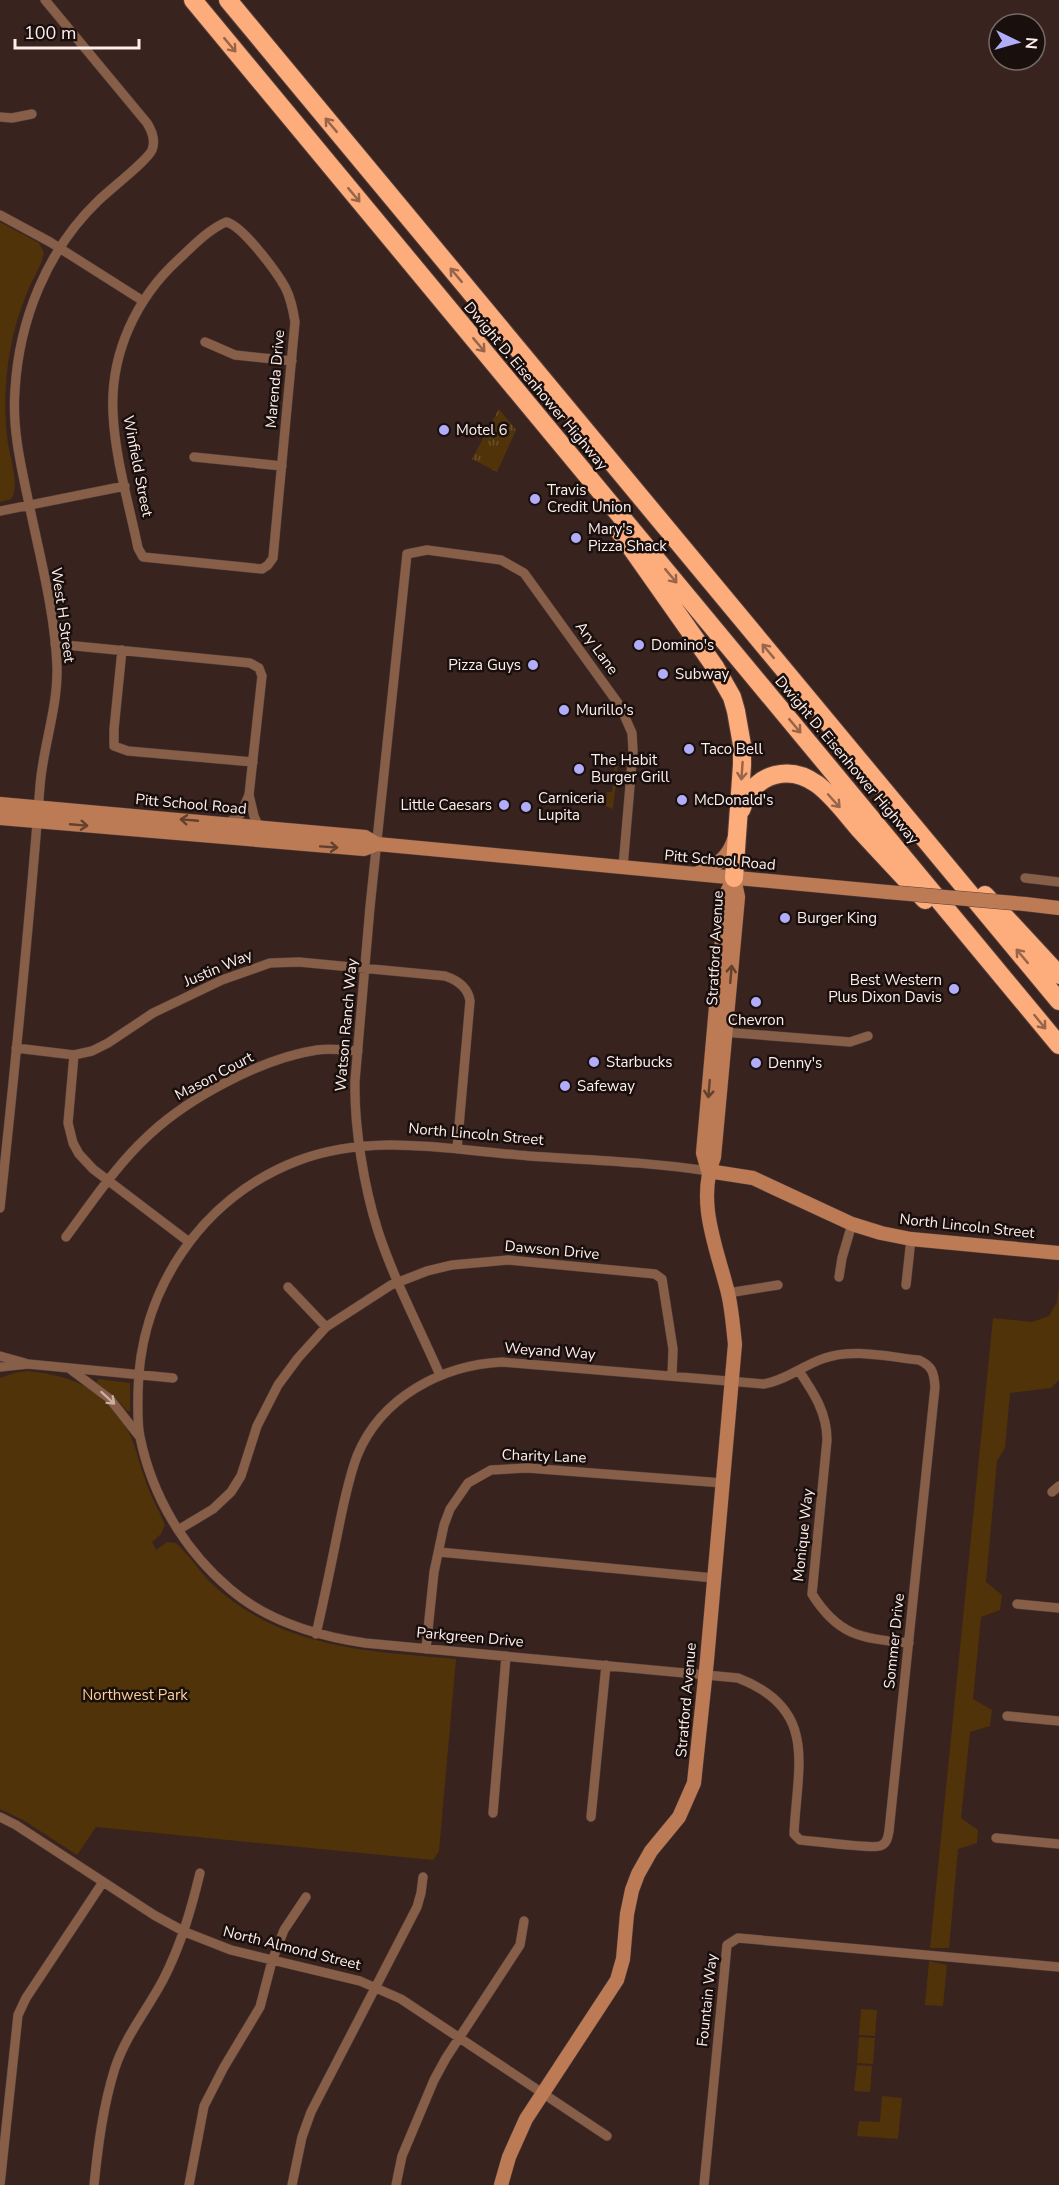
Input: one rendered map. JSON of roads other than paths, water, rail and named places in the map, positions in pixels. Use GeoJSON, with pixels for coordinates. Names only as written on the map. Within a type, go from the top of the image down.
{"type":"FeatureCollection","features":[{"type":"Feature","properties":{"kind":"highway","name":"Dwight D. Eisenhower Highway"},"geometry":{"type":"LineString","coordinates":[[193,0],[1059,1045]]}},
{"type":"Feature","properties":{"kind":"highway","name":"Dwight D. Eisenhower Highway"},"geometry":{"type":"LineString","coordinates":[[228,0],[1059,1001]]}},
{"type":"Feature","properties":{"kind":"highway"},"geometry":{"type":"LineString","coordinates":[[594,482],[611,519],[715,667],[732,697],[742,745],[740,818],[734,878]]}},
{"type":"Feature","properties":{"kind":"highway"},"geometry":{"type":"LineString","coordinates":[[740,818],[746,798],[767,777],[783,773],[798,774],[816,783],[964,944],[1021,998]]}},
{"type":"Feature","properties":{"kind":"highway"},"geometry":{"type":"LineString","coordinates":[[927,842],[956,863],[1059,975]]}},
{"type":"Feature","properties":{"kind":"street","name":"West H Street"},"geometry":{"type":"LineString","coordinates":[[0,1202],[41,772],[56,692],[55,644],[17,446],[16,370],[32,305],[60,248],[92,206],[148,156],[154,143],[147,123],[45,0]]}},
{"type":"Feature","properties":{"kind":"street"},"geometry":{"type":"LineString","coordinates":[[0,117],[12,118],[32,114]]}},
{"type":"Feature","properties":{"kind":"street"},"geometry":{"type":"LineString","coordinates":[[0,215],[60,248],[143,301]]}},
{"type":"Feature","properties":{"kind":"street","name":"Marenda Drive"},"geometry":{"type":"LineString","coordinates":[[143,557],[252,569],[262,569],[273,558],[295,322],[285,287],[232,223],[226,222],[209,231]]}},
{"type":"Feature","properties":{"kind":"street","name":"Winfield Street"},"geometry":{"type":"LineString","coordinates":[[143,557],[138,548],[114,432],[113,390],[122,342],[143,301],[169,268],[209,231]]}},
{"type":"Feature","properties":{"kind":"street"},"geometry":{"type":"LineString","coordinates":[[205,342],[235,355],[292,361]]}},
{"type":"Feature","properties":{"kind":"street"},"geometry":{"type":"LineString","coordinates":[[194,457],[282,466]]}},
{"type":"Feature","properties":{"kind":"street"},"geometry":{"type":"LineString","coordinates":[[0,511],[125,486]]}},
{"type":"Feature","properties":{"kind":"street","name":"Ary Lane"},"geometry":{"type":"LineString","coordinates":[[407,554],[427,550],[501,560],[524,573],[620,706],[632,733],[633,751],[623,867]]}},
{"type":"Feature","properties":{"kind":"street","name":"Watson Ranch Way"},"geometry":{"type":"LineString","coordinates":[[407,554],[377,844],[358,1051],[355,1110],[372,1209],[379,1233],[440,1375]]}},
{"type":"Feature","properties":{"kind":"street"},"geometry":{"type":"LineString","coordinates":[[55,644],[250,663],[258,668],[262,676],[249,795],[240,815],[227,824]]}},
{"type":"Feature","properties":{"kind":"street"},"geometry":{"type":"LineString","coordinates":[[122,650],[114,746],[128,751],[253,762]]}},
{"type":"Feature","properties":{"kind":"street"},"geometry":{"type":"LineString","coordinates":[[249,795],[257,823],[264,828]]}},
{"type":"Feature","properties":{"kind":"street","name":"Pitt School Road"},"geometry":{"type":"LineString","coordinates":[[0,804],[38,814],[364,849],[377,844]]}},
{"type":"Feature","properties":{"kind":"street","name":"Pitt School Road"},"geometry":{"type":"LineString","coordinates":[[0,818],[38,814],[227,824],[365,837],[377,844],[1059,908]]}},
{"type":"Feature","properties":{"kind":"street"},"geometry":{"type":"LineString","coordinates":[[689,873],[711,867],[727,855],[732,847],[740,818]]}},
{"type":"Feature","properties":{"kind":"street","name":"Stratford Avenue"},"geometry":{"type":"LineString","coordinates":[[501,2185],[512,2148],[526,2119],[616,1980],[623,1959],[628,1906],[638,1874],[651,1851],[679,1817],[694,1783],[735,1344],[728,1293],[709,1225],[706,1191],[708,1171],[714,1157],[720,1032],[738,897],[734,878]]}},
{"type":"Feature","properties":{"kind":"street"},"geometry":{"type":"LineString","coordinates":[[1025,878],[1059,882]]}},
{"type":"Feature","properties":{"kind":"street","name":"Justin Way"},"geometry":{"type":"LineString","coordinates":[[16,1048],[74,1055],[92,1051],[153,1013],[222,980],[270,963],[299,962],[445,976],[456,980],[469,994],[470,1001],[458,1149]]}},
{"type":"Feature","properties":{"kind":"street"},"geometry":{"type":"LineString","coordinates":[[720,1032],[850,1042],[868,1035]]}},
{"type":"Feature","properties":{"kind":"street","name":"Mason Court"},"geometry":{"type":"LineString","coordinates":[[66,1237],[108,1181],[150,1134],[184,1107],[216,1088],[253,1071],[305,1053],[320,1050],[358,1051]]}},
{"type":"Feature","properties":{"kind":"street"},"geometry":{"type":"LineString","coordinates":[[74,1055],[68,1123],[70,1136],[79,1154],[93,1169],[189,1242]]}},
{"type":"Feature","properties":{"kind":"street","name":"North Lincoln Street"},"geometry":{"type":"LineString","coordinates":[[138,1374],[153,1307],[170,1271],[189,1242],[229,1200],[273,1172],[315,1155],[360,1146],[391,1144],[708,1171],[753,1178],[852,1224],[911,1239],[1059,1253]]}},
{"type":"Feature","properties":{"kind":"street"},"geometry":{"type":"LineString","coordinates":[[839,1277],[852,1224]]}},
{"type":"Feature","properties":{"kind":"street"},"geometry":{"type":"LineString","coordinates":[[906,1285],[911,1239]]}},
{"type":"Feature","properties":{"kind":"street","name":"Dawson Drive"},"geometry":{"type":"LineString","coordinates":[[178,1530],[213,1509],[231,1492],[241,1476],[257,1426],[278,1385],[298,1358],[326,1327],[399,1281],[452,1265],[508,1260],[655,1274],[662,1279],[673,1348],[672,1376]]}},
{"type":"Feature","properties":{"kind":"street"},"geometry":{"type":"LineString","coordinates":[[728,1293],[778,1285]]}},
{"type":"Feature","properties":{"kind":"street"},"geometry":{"type":"LineString","coordinates":[[288,1287],[326,1327]]}},
{"type":"Feature","properties":{"kind":"street","name":"Weyand Way"},"geometry":{"type":"LineString","coordinates":[[316,1634],[348,1484],[358,1454],[370,1433],[392,1406],[417,1386],[440,1375],[486,1363],[502,1362],[764,1384],[775,1382],[812,1363],[839,1355],[854,1354],[919,1360],[929,1364],[934,1373],[935,1387]]}},
{"type":"Feature","properties":{"kind":"street"},"geometry":{"type":"LineString","coordinates":[[0,1356],[28,1364]]}},
{"type":"Feature","properties":{"kind":"street"},"geometry":{"type":"LineString","coordinates":[[0,1367],[28,1364],[173,1377]]}},
{"type":"Feature","properties":{"kind":"street"},"geometry":{"type":"LineString","coordinates":[[68,1368],[110,1399],[140,1437]]}},
{"type":"Feature","properties":{"kind":"street","name":"Monique Way"},"geometry":{"type":"LineString","coordinates":[[799,1371],[817,1399],[827,1425],[812,1594],[835,1622],[850,1632],[863,1638],[909,1643]]}},
{"type":"Feature","properties":{"kind":"street","name":"Parkgreen Drive"},"geometry":{"type":"LineString","coordinates":[[138,1374],[140,1437],[159,1497],[196,1557],[231,1591],[288,1624],[316,1634],[365,1643],[705,1674],[738,1678],[756,1685],[770,1694],[783,1707],[793,1726],[799,1746],[800,1769],[794,1834],[800,1840],[831,1842]]}},
{"type":"Feature","properties":{"kind":"street","name":"Sommer Drive"},"geometry":{"type":"LineString","coordinates":[[831,1842],[880,1846],[886,1842],[889,1831],[935,1387]]}},
{"type":"Feature","properties":{"kind":"street","name":"Charity Lane"},"geometry":{"type":"LineString","coordinates":[[426,1648],[430,1599],[444,1525],[458,1496],[468,1483],[491,1470],[527,1467],[723,1484]]}},
{"type":"Feature","properties":{"kind":"street"},"geometry":{"type":"LineString","coordinates":[[439,1552],[714,1578]]}},
{"type":"Feature","properties":{"kind":"street"},"geometry":{"type":"LineString","coordinates":[[1017,1604],[1059,1608]]}},
{"type":"Feature","properties":{"kind":"street"},"geometry":{"type":"LineString","coordinates":[[493,1813],[507,1656]]}},
{"type":"Feature","properties":{"kind":"street"},"geometry":{"type":"LineString","coordinates":[[591,1816],[606,1665]]}},
{"type":"Feature","properties":{"kind":"street"},"geometry":{"type":"LineString","coordinates":[[1007,1716],[1059,1721]]}},
{"type":"Feature","properties":{"kind":"street","name":"North Almond Street"},"geometry":{"type":"LineString","coordinates":[[0,1817],[16,1825],[154,1915],[185,1932],[231,1950],[350,1978],[375,1986],[401,1999],[607,2136]]}},
{"type":"Feature","properties":{"kind":"street"},"geometry":{"type":"LineString","coordinates":[[996,1838],[1059,1844]]}},
{"type":"Feature","properties":{"kind":"street"},"geometry":{"type":"LineString","coordinates":[[94,2185],[105,2110],[115,2068],[135,2024],[162,1982],[185,1932],[200,1873]]}},
{"type":"Feature","properties":{"kind":"street"},"geometry":{"type":"LineString","coordinates":[[292,2185],[302,2138],[311,2112],[417,1907],[423,1876]]}},
{"type":"Feature","properties":{"kind":"street"},"geometry":{"type":"LineString","coordinates":[[0,2185],[16,2028],[21,2007],[103,1882]]}},
{"type":"Feature","properties":{"kind":"street"},"geometry":{"type":"LineString","coordinates":[[189,2185],[204,2106],[260,2007],[272,1961],[284,1930],[306,1897]]}},
{"type":"Feature","properties":{"kind":"street"},"geometry":{"type":"LineString","coordinates":[[396,2185],[402,2156],[434,2080],[459,2037],[520,1945],[524,1921]]}},
{"type":"Feature","properties":{"kind":"street","name":"Fountain Way"},"geometry":{"type":"LineString","coordinates":[[704,2185],[727,1945],[738,1938],[1059,1966]]}},
{"type":"Feature","properties":{"kind":"place","name":"Motel 6"},"geometry":{"type":"Point","coordinates":[444,430]}},
{"type":"Feature","properties":{"kind":"place","name":"Travis Credit Union"},"geometry":{"type":"Point","coordinates":[535,499]}},
{"type":"Feature","properties":{"kind":"place","name":"Mary's Pizza Shack"},"geometry":{"type":"Point","coordinates":[576,538]}},
{"type":"Feature","properties":{"kind":"place","name":"Domino's"},"geometry":{"type":"Point","coordinates":[639,645]}},
{"type":"Feature","properties":{"kind":"place","name":"Pizza Guys"},"geometry":{"type":"Point","coordinates":[533,665]}},
{"type":"Feature","properties":{"kind":"place","name":"Subway"},"geometry":{"type":"Point","coordinates":[663,674]}},
{"type":"Feature","properties":{"kind":"place","name":"Murillo's"},"geometry":{"type":"Point","coordinates":[564,710]}},
{"type":"Feature","properties":{"kind":"place","name":"Taco Bell"},"geometry":{"type":"Point","coordinates":[689,749]}},
{"type":"Feature","properties":{"kind":"place","name":"The Habit Burger Grill"},"geometry":{"type":"Point","coordinates":[579,769]}},
{"type":"Feature","properties":{"kind":"place","name":"McDonald's"},"geometry":{"type":"Point","coordinates":[682,800]}},
{"type":"Feature","properties":{"kind":"place","name":"Little Caesars"},"geometry":{"type":"Point","coordinates":[504,805]}},
{"type":"Feature","properties":{"kind":"place","name":"Carniceria Lupita"},"geometry":{"type":"Point","coordinates":[526,807]}},
{"type":"Feature","properties":{"kind":"place","name":"Burger King"},"geometry":{"type":"Point","coordinates":[785,918]}},
{"type":"Feature","properties":{"kind":"place","name":"Best Western Plus Dixon Davis"},"geometry":{"type":"Point","coordinates":[954,989]}},
{"type":"Feature","properties":{"kind":"place","name":"Chevron"},"geometry":{"type":"Point","coordinates":[756,1002]}},
{"type":"Feature","properties":{"kind":"place","name":"Starbucks"},"geometry":{"type":"Point","coordinates":[594,1062]}},
{"type":"Feature","properties":{"kind":"place","name":"Denny's"},"geometry":{"type":"Point","coordinates":[756,1063]}},
{"type":"Feature","properties":{"kind":"place","name":"Safeway"},"geometry":{"type":"Point","coordinates":[565,1086]}},
{"type":"Feature","properties":{"kind":"park label","name":"Northwest Park"},"geometry":{"type":"Point","coordinates":[135,1695]}}]}
